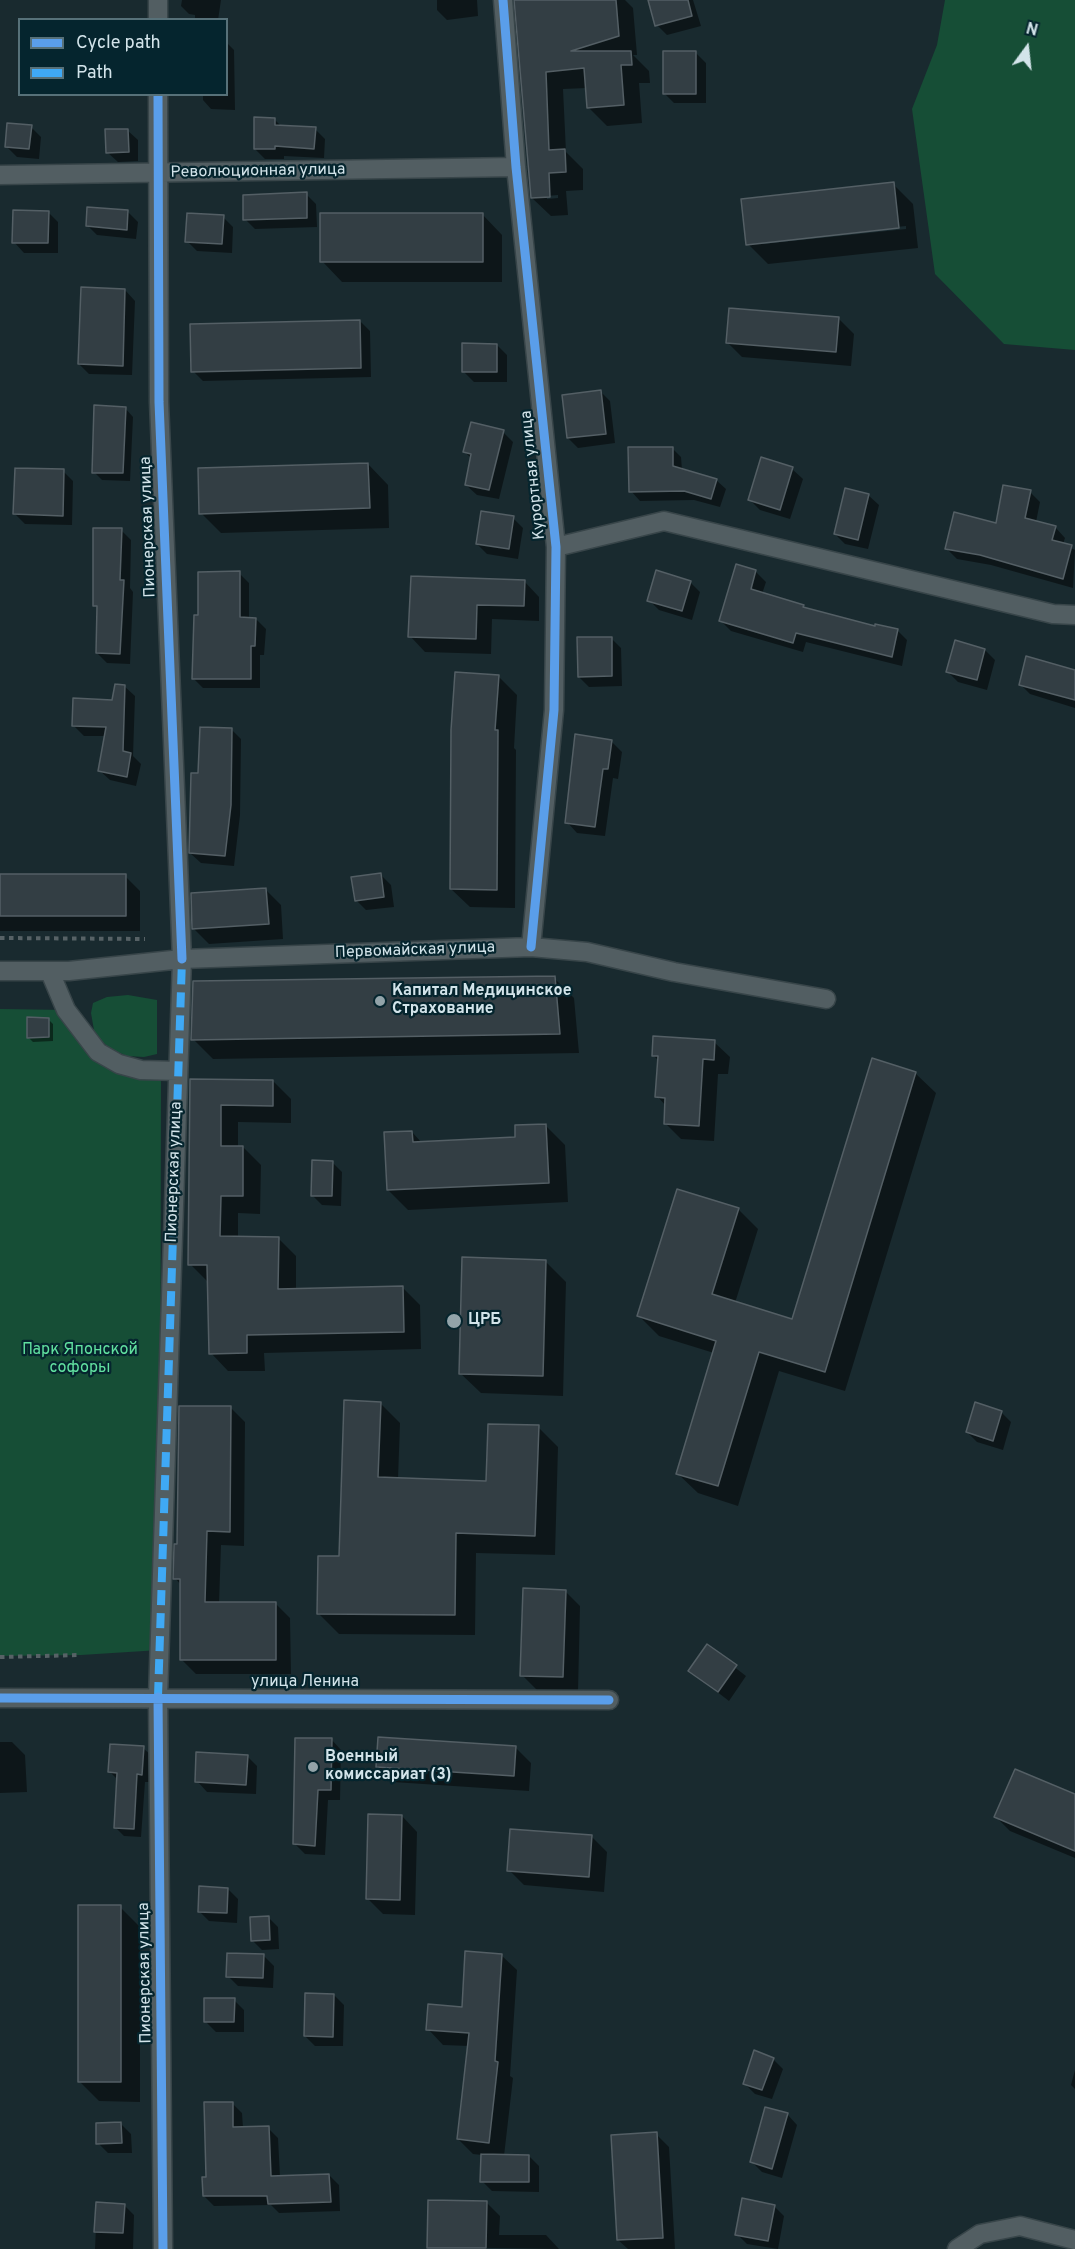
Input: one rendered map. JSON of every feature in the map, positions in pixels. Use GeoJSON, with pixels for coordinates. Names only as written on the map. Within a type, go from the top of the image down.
{"type":"FeatureCollection","features":[{"type":"Feature","properties":{"kind":"street"},"geometry":{"type":"LineString","coordinates":[[158,0],[158,18]]}},
{"type":"Feature","properties":{"kind":"street","name":"Курортная улица"},"geometry":{"type":"LineString","coordinates":[[503,0],[516,167],[556,547],[554,710],[531,947]]}},
{"type":"Feature","properties":{"kind":"street","name":"Пионерская улица"},"geometry":{"type":"LineString","coordinates":[[158,96],[159,402],[182,959],[158,1697],[163,2249]]}},
{"type":"Feature","properties":{"kind":"street","name":"Революционная улица"},"geometry":{"type":"LineString","coordinates":[[0,175],[516,167]]}},
{"type":"Feature","properties":{"kind":"street","name":"Курортная улица"},"geometry":{"type":"LineString","coordinates":[[556,547],[664,521],[1053,614],[1075,615]]}},
{"type":"Feature","properties":{"kind":"street","name":"Первомайская улица"},"geometry":{"type":"LineString","coordinates":[[0,971],[50,972],[182,959],[531,947],[587,952],[674,972],[826,999]]}},
{"type":"Feature","properties":{"kind":"street"},"geometry":{"type":"LineString","coordinates":[[50,972],[66,1010],[98,1052],[119,1065],[141,1070],[178,1071]]}},
{"type":"Feature","properties":{"kind":"street","name":"улица Ленина"},"geometry":{"type":"LineString","coordinates":[[0,1698],[609,1700]]}},
{"type":"Feature","properties":{"kind":"street"},"geometry":{"type":"LineString","coordinates":[[957,2249],[980,2234],[1020,2226],[1075,2240]]}},
{"type":"Feature","properties":{"kind":"path"},"geometry":{"type":"LineString","coordinates":[[0,938],[145,939]]}},
{"type":"Feature","properties":{"kind":"path"},"geometry":{"type":"LineString","coordinates":[[0,1657],[81,1655]]}},
{"type":"Feature","properties":{"kind":"green space"},"geometry":{"type":"Polygon","coordinates":[[[945,0],[1075,0],[1075,350],[1004,344],[935,274],[912,109],[937,45],[945,0]]]}},
{"type":"Feature","properties":{"kind":"green space"},"geometry":{"type":"Polygon","coordinates":[[[128,995],[157,1000],[157,1054],[144,1057],[127,1056],[111,1049],[95,1036],[91,1013],[93,1003],[107,997],[128,995]]]}},
{"type":"Feature","properties":{"kind":"green space","name":"Парк Японской софоры"},"geometry":{"type":"Polygon","coordinates":[[[0,1009],[66,1010],[98,1052],[161,1070],[160,1650],[81,1655],[0,1656],[0,1009]]]}},
{"type":"Feature","properties":{"kind":"building"},"geometry":{"type":"Polygon","coordinates":[[[514,0],[616,0],[619,36],[571,51],[631,51],[632,65],[621,65],[624,105],[587,108],[584,68],[546,72],[549,150],[565,149],[566,172],[549,173],[550,197],[531,198],[514,0]]]}},
{"type":"Feature","properties":{"kind":"building"},"geometry":{"type":"Polygon","coordinates":[[[648,0],[688,0],[692,16],[655,26],[648,0]]]}},
{"type":"Feature","properties":{"kind":"building"},"geometry":{"type":"Polygon","coordinates":[[[663,51],[696,51],[696,94],[663,94],[663,51]]]}},
{"type":"Feature","properties":{"kind":"building"},"geometry":{"type":"Polygon","coordinates":[[[254,117],[275,118],[275,125],[316,127],[314,149],[275,146],[275,149],[254,149],[254,117]]]}},
{"type":"Feature","properties":{"kind":"building"},"geometry":{"type":"Polygon","coordinates":[[[7,123],[32,125],[29,149],[5,147],[7,123]]]}},
{"type":"Feature","properties":{"kind":"building"},"geometry":{"type":"Polygon","coordinates":[[[105,129],[128,129],[129,152],[106,153],[105,129]]]}},
{"type":"Feature","properties":{"kind":"building"},"geometry":{"type":"Polygon","coordinates":[[[894,182],[899,228],[746,245],[741,199],[894,182]]]}},
{"type":"Feature","properties":{"kind":"building"},"geometry":{"type":"Polygon","coordinates":[[[307,192],[307,218],[243,220],[243,195],[307,192]]]}},
{"type":"Feature","properties":{"kind":"building"},"geometry":{"type":"Polygon","coordinates":[[[87,207],[128,210],[127,230],[86,226],[87,207]]]}},
{"type":"Feature","properties":{"kind":"building"},"geometry":{"type":"Polygon","coordinates":[[[13,210],[49,211],[48,243],[12,243],[13,210]]]}},
{"type":"Feature","properties":{"kind":"building"},"geometry":{"type":"Polygon","coordinates":[[[187,213],[224,215],[222,244],[185,242],[187,213]]]}},
{"type":"Feature","properties":{"kind":"building"},"geometry":{"type":"Polygon","coordinates":[[[320,213],[483,213],[483,262],[320,262],[320,213]]]}},
{"type":"Feature","properties":{"kind":"building"},"geometry":{"type":"Polygon","coordinates":[[[81,287],[125,289],[123,366],[78,364],[81,287]]]}},
{"type":"Feature","properties":{"kind":"building"},"geometry":{"type":"Polygon","coordinates":[[[729,308],[839,317],[836,352],[726,343],[729,308]]]}},
{"type":"Feature","properties":{"kind":"building"},"geometry":{"type":"Polygon","coordinates":[[[360,320],[361,368],[191,372],[190,324],[360,320]]]}},
{"type":"Feature","properties":{"kind":"building"},"geometry":{"type":"Polygon","coordinates":[[[462,343],[497,344],[497,372],[462,372],[462,343]]]}},
{"type":"Feature","properties":{"kind":"building"},"geometry":{"type":"Polygon","coordinates":[[[601,390],[606,434],[567,438],[562,395],[601,390]]]}},
{"type":"Feature","properties":{"kind":"building"},"geometry":{"type":"Polygon","coordinates":[[[94,405],[126,407],[123,473],[92,473],[94,405]]]}},
{"type":"Feature","properties":{"kind":"building"},"geometry":{"type":"Polygon","coordinates":[[[471,422],[504,430],[489,490],[465,485],[471,454],[463,452],[471,422]]]}},
{"type":"Feature","properties":{"kind":"building"},"geometry":{"type":"Polygon","coordinates":[[[628,447],[673,447],[673,466],[717,479],[711,499],[684,491],[629,492],[628,447]]]}},
{"type":"Feature","properties":{"kind":"building"},"geometry":{"type":"Polygon","coordinates":[[[761,457],[793,467],[780,510],[748,500],[761,457]]]}},
{"type":"Feature","properties":{"kind":"building"},"geometry":{"type":"Polygon","coordinates":[[[368,463],[370,508],[199,514],[198,468],[368,463]]]}},
{"type":"Feature","properties":{"kind":"building"},"geometry":{"type":"Polygon","coordinates":[[[15,468],[64,469],[63,516],[13,514],[15,468]]]}},
{"type":"Feature","properties":{"kind":"building"},"geometry":{"type":"Polygon","coordinates":[[[1003,485],[1031,490],[1025,518],[1056,526],[1052,540],[1072,545],[1063,579],[980,555],[945,549],[954,512],[996,523],[1003,485]]]}},
{"type":"Feature","properties":{"kind":"building"},"geometry":{"type":"Polygon","coordinates":[[[845,488],[869,494],[858,540],[834,534],[845,488]]]}},
{"type":"Feature","properties":{"kind":"building"},"geometry":{"type":"Polygon","coordinates":[[[481,511],[514,516],[509,549],[476,544],[481,511]]]}},
{"type":"Feature","properties":{"kind":"building"},"geometry":{"type":"Polygon","coordinates":[[[93,528],[122,528],[120,580],[124,580],[120,654],[96,653],[97,606],[93,606],[93,528]]]}},
{"type":"Feature","properties":{"kind":"building"},"geometry":{"type":"Polygon","coordinates":[[[736,564],[756,570],[751,589],[804,605],[803,607],[875,626],[875,624],[898,629],[892,657],[796,633],[793,643],[719,621],[736,564]]]}},
{"type":"Feature","properties":{"kind":"building"},"geometry":{"type":"Polygon","coordinates":[[[656,570],[691,581],[682,611],[647,601],[656,570]]]}},
{"type":"Feature","properties":{"kind":"building"},"geometry":{"type":"Polygon","coordinates":[[[240,571],[240,617],[256,618],[255,646],[251,646],[251,679],[192,679],[194,615],[198,615],[198,572],[240,571]]]}},
{"type":"Feature","properties":{"kind":"building"},"geometry":{"type":"Polygon","coordinates":[[[411,576],[525,580],[524,606],[477,605],[476,639],[408,637],[411,576]]]}},
{"type":"Feature","properties":{"kind":"building"},"geometry":{"type":"Polygon","coordinates":[[[577,637],[612,637],[612,676],[578,677],[577,637]]]}},
{"type":"Feature","properties":{"kind":"building"},"geometry":{"type":"Polygon","coordinates":[[[955,640],[985,649],[977,680],[946,672],[955,640]]]}},
{"type":"Feature","properties":{"kind":"building"},"geometry":{"type":"Polygon","coordinates":[[[1026,656],[1075,670],[1075,700],[1019,685],[1026,656]]]}},
{"type":"Feature","properties":{"kind":"building"},"geometry":{"type":"Polygon","coordinates":[[[455,672],[499,675],[495,730],[498,730],[497,890],[450,889],[451,730],[455,672]]]}},
{"type":"Feature","properties":{"kind":"building"},"geometry":{"type":"Polygon","coordinates":[[[115,684],[125,685],[123,751],[131,753],[127,777],[98,771],[106,727],[72,726],[73,698],[112,700],[115,684]]]}},
{"type":"Feature","properties":{"kind":"building"},"geometry":{"type":"Polygon","coordinates":[[[200,727],[232,728],[231,805],[225,856],[189,853],[191,773],[198,773],[200,727]]]}},
{"type":"Feature","properties":{"kind":"building"},"geometry":{"type":"Polygon","coordinates":[[[575,734],[612,740],[608,769],[603,769],[595,827],[565,823],[575,734]]]}},
{"type":"Feature","properties":{"kind":"building"},"geometry":{"type":"Polygon","coordinates":[[[381,873],[384,897],[355,901],[351,877],[381,873]]]}},
{"type":"Feature","properties":{"kind":"building"},"geometry":{"type":"Polygon","coordinates":[[[0,874],[126,874],[126,916],[0,916],[0,874]]]}},
{"type":"Feature","properties":{"kind":"building"},"geometry":{"type":"Polygon","coordinates":[[[266,888],[269,924],[192,929],[191,893],[266,888]]]}},
{"type":"Feature","properties":{"kind":"building"},"geometry":{"type":"Polygon","coordinates":[[[555,976],[560,1034],[191,1040],[193,981],[555,976]]]}},
{"type":"Feature","properties":{"kind":"building"},"geometry":{"type":"Polygon","coordinates":[[[27,1017],[49,1018],[49,1037],[27,1038],[27,1017]]]}},
{"type":"Feature","properties":{"kind":"building"},"geometry":{"type":"Polygon","coordinates":[[[653,1036],[715,1040],[714,1060],[703,1059],[699,1126],[664,1124],[665,1098],[655,1097],[658,1056],[652,1056],[653,1036]]]}},
{"type":"Feature","properties":{"kind":"building"},"geometry":{"type":"Polygon","coordinates":[[[872,1058],[916,1072],[825,1372],[759,1352],[718,1486],[676,1474],[716,1341],[637,1316],[677,1189],[739,1208],[712,1294],[792,1319],[872,1058]]]}},
{"type":"Feature","properties":{"kind":"building"},"geometry":{"type":"Polygon","coordinates":[[[190,1079],[273,1080],[273,1106],[221,1105],[221,1146],[243,1146],[243,1196],[221,1196],[220,1236],[279,1237],[278,1289],[403,1286],[404,1332],[247,1335],[247,1353],[209,1354],[207,1265],[188,1265],[190,1079]]]}},
{"type":"Feature","properties":{"kind":"building"},"geometry":{"type":"Polygon","coordinates":[[[546,1124],[549,1183],[387,1190],[384,1132],[412,1131],[413,1142],[515,1137],[515,1125],[546,1124]]]}},
{"type":"Feature","properties":{"kind":"building"},"geometry":{"type":"Polygon","coordinates":[[[312,1160],[333,1161],[332,1196],[311,1196],[312,1160]]]}},
{"type":"Feature","properties":{"kind":"building"},"geometry":{"type":"Polygon","coordinates":[[[462,1257],[546,1260],[543,1376],[459,1374],[462,1257]]]}},
{"type":"Feature","properties":{"kind":"building"},"geometry":{"type":"Polygon","coordinates":[[[344,1400],[381,1402],[378,1477],[486,1481],[488,1424],[539,1425],[535,1536],[456,1533],[455,1615],[317,1614],[318,1556],[339,1556],[344,1400]]]}},
{"type":"Feature","properties":{"kind":"building"},"geometry":{"type":"Polygon","coordinates":[[[975,1402],[1002,1411],[993,1441],[966,1432],[975,1402]]]}},
{"type":"Feature","properties":{"kind":"building"},"geometry":{"type":"Polygon","coordinates":[[[179,1406],[231,1406],[230,1532],[207,1531],[205,1602],[276,1602],[276,1660],[180,1660],[180,1579],[173,1579],[174,1544],[177,1544],[179,1406]]]}},
{"type":"Feature","properties":{"kind":"building"},"geometry":{"type":"Polygon","coordinates":[[[523,1588],[566,1590],[563,1677],[520,1676],[523,1588]]]}},
{"type":"Feature","properties":{"kind":"building"},"geometry":{"type":"Polygon","coordinates":[[[707,1644],[737,1665],[718,1692],[688,1671],[707,1644]]]}},
{"type":"Feature","properties":{"kind":"building"},"geometry":{"type":"Polygon","coordinates":[[[378,1737],[516,1746],[514,1776],[376,1767],[378,1737]]]}},
{"type":"Feature","properties":{"kind":"building"},"geometry":{"type":"Polygon","coordinates":[[[295,1738],[332,1738],[331,1790],[318,1790],[315,1846],[293,1844],[295,1738]]]}},
{"type":"Feature","properties":{"kind":"building"},"geometry":{"type":"Polygon","coordinates":[[[110,1744],[144,1746],[142,1775],[137,1774],[134,1829],[114,1828],[117,1773],[108,1772],[110,1744]]]}},
{"type":"Feature","properties":{"kind":"building"},"geometry":{"type":"Polygon","coordinates":[[[196,1752],[248,1755],[246,1785],[195,1782],[196,1752]]]}},
{"type":"Feature","properties":{"kind":"building"},"geometry":{"type":"Polygon","coordinates":[[[1015,1769],[1075,1794],[1075,1851],[994,1817],[1015,1769]]]}},
{"type":"Feature","properties":{"kind":"building"},"geometry":{"type":"Polygon","coordinates":[[[368,1814],[402,1815],[400,1900],[366,1899],[368,1814]]]}},
{"type":"Feature","properties":{"kind":"building"},"geometry":{"type":"Polygon","coordinates":[[[510,1829],[592,1835],[589,1877],[507,1871],[510,1829]]]}},
{"type":"Feature","properties":{"kind":"building"},"geometry":{"type":"Polygon","coordinates":[[[199,1886],[228,1888],[227,1913],[198,1912],[199,1886]]]}},
{"type":"Feature","properties":{"kind":"building"},"geometry":{"type":"Polygon","coordinates":[[[78,1905],[121,1905],[121,2082],[78,2082],[78,1905]]]}},
{"type":"Feature","properties":{"kind":"building"},"geometry":{"type":"Polygon","coordinates":[[[269,1916],[270,1940],[251,1941],[250,1917],[269,1916]]]}},
{"type":"Feature","properties":{"kind":"building"},"geometry":{"type":"Polygon","coordinates":[[[465,1951],[502,1954],[495,2061],[498,2062],[489,2143],[457,2139],[469,2033],[426,2030],[428,2004],[462,2007],[465,1951]]]}},
{"type":"Feature","properties":{"kind":"building"},"geometry":{"type":"Polygon","coordinates":[[[227,1953],[264,1954],[263,1978],[226,1977],[227,1953]]]}},
{"type":"Feature","properties":{"kind":"building"},"geometry":{"type":"Polygon","coordinates":[[[305,1993],[334,1994],[333,2037],[304,2036],[305,1993]]]}},
{"type":"Feature","properties":{"kind":"building"},"geometry":{"type":"Polygon","coordinates":[[[204,1998],[235,1998],[234,2022],[204,2022],[204,1998]]]}},
{"type":"Feature","properties":{"kind":"building"},"geometry":{"type":"Polygon","coordinates":[[[754,2050],[774,2058],[762,2090],[743,2084],[754,2050]]]}},
{"type":"Feature","properties":{"kind":"building"},"geometry":{"type":"Polygon","coordinates":[[[204,2102],[233,2102],[233,2127],[269,2126],[271,2176],[329,2174],[331,2202],[268,2204],[267,2196],[203,2196],[202,2177],[206,2177],[204,2102]]]}},
{"type":"Feature","properties":{"kind":"building"},"geometry":{"type":"Polygon","coordinates":[[[765,2107],[788,2113],[772,2169],[750,2162],[765,2107]]]}},
{"type":"Feature","properties":{"kind":"building"},"geometry":{"type":"Polygon","coordinates":[[[121,2122],[122,2143],[96,2144],[96,2123],[121,2122]]]}},
{"type":"Feature","properties":{"kind":"building"},"geometry":{"type":"Polygon","coordinates":[[[657,2132],[663,2238],[617,2240],[611,2135],[657,2132]]]}},
{"type":"Feature","properties":{"kind":"building"},"geometry":{"type":"Polygon","coordinates":[[[481,2154],[529,2155],[529,2182],[480,2182],[481,2154]]]}},
{"type":"Feature","properties":{"kind":"building"},"geometry":{"type":"Polygon","coordinates":[[[742,2198],[775,2205],[768,2241],[735,2235],[742,2198]]]}},
{"type":"Feature","properties":{"kind":"building"},"geometry":{"type":"Polygon","coordinates":[[[428,2200],[487,2201],[486,2248],[427,2248],[428,2200]]]}},
{"type":"Feature","properties":{"kind":"building"},"geometry":{"type":"Polygon","coordinates":[[[96,2202],[125,2204],[123,2233],[94,2232],[96,2202]]]}},
{"type":"Feature","properties":{"kind":"marked path"},"geometry":{"type":"LineString","coordinates":[[158,1697],[182,959]]}},
{"type":"Feature","properties":{"kind":"cycle path"},"geometry":{"type":"LineString","coordinates":[[503,0],[516,167],[556,547],[554,710],[531,947]]}},
{"type":"Feature","properties":{"kind":"cycle path"},"geometry":{"type":"LineString","coordinates":[[158,96],[159,402],[182,959]]}},
{"type":"Feature","properties":{"kind":"cycle path"},"geometry":{"type":"LineString","coordinates":[[158,1697],[163,2249]]}},
{"type":"Feature","properties":{"kind":"cycle path"},"geometry":{"type":"LineString","coordinates":[[0,1698],[609,1700]]}},
{"type":"Feature","properties":{"kind":"place","name":"Капитал Медицинское Страхование"},"geometry":{"type":"Point","coordinates":[380,1001]}},
{"type":"Feature","properties":{"kind":"place","name":"ЦРБ"},"geometry":{"type":"Point","coordinates":[454,1321]}},
{"type":"Feature","properties":{"kind":"place","name":"Военный комиссариат (3)"},"geometry":{"type":"Point","coordinates":[313,1767]}}]}
